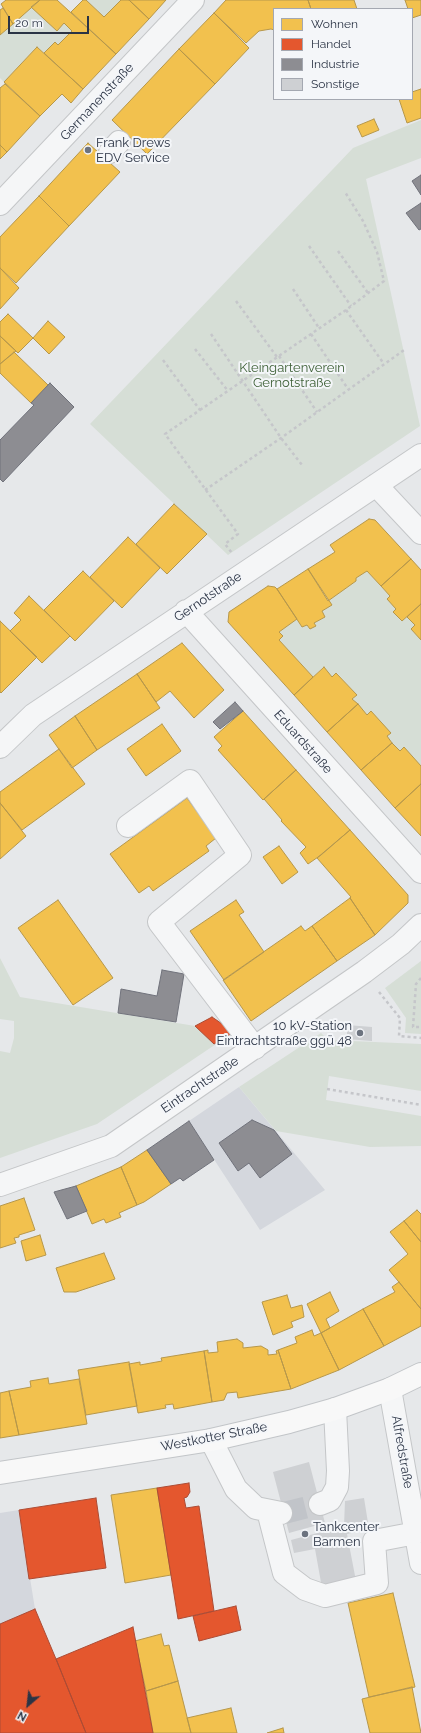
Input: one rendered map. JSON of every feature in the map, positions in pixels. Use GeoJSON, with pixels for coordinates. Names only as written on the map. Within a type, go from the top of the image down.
{"type":"FeatureCollection","features":[{"type":"Feature","properties":{"kind":"main road","name":"Westkotter Straße"},"geometry":{"type":"LineString","coordinates":[[0,1473],[211,1440],[289,1422],[335,1409],[390,1389],[421,1374]]}},
{"type":"Feature","properties":{"kind":"street","name":"Germanenstraße"},"geometry":{"type":"LineString","coordinates":[[0,204],[193,0]]}},
{"type":"Feature","properties":{"kind":"street","name":"Gernotstraße"},"geometry":{"type":"LineString","coordinates":[[0,746],[34,715],[186,611],[421,455]]}},
{"type":"Feature","properties":{"kind":"street"},"geometry":{"type":"LineString","coordinates":[[376,485],[421,533]]}},
{"type":"Feature","properties":{"kind":"street","name":"Eduardstraße"},"geometry":{"type":"LineString","coordinates":[[186,611],[421,872]]}},
{"type":"Feature","properties":{"kind":"street"},"geometry":{"type":"LineString","coordinates":[[128,826],[190,781],[240,854],[159,922],[255,1048]]}},
{"type":"Feature","properties":{"kind":"street","name":"Eintrachtstraße"},"geometry":{"type":"LineString","coordinates":[[0,1185],[111,1146],[364,972],[401,944],[421,924]]}},
{"type":"Feature","properties":{"kind":"street","name":"Alfredstraße"},"geometry":{"type":"LineString","coordinates":[[390,1389],[421,1563]]}},
{"type":"Feature","properties":{"kind":"street"},"geometry":{"type":"LineString","coordinates":[[320,1504],[330,1500],[337,1487],[338,1471],[335,1409]]}},
{"type":"Feature","properties":{"kind":"street"},"geometry":{"type":"LineString","coordinates":[[211,1440],[236,1489],[256,1508],[276,1512],[284,1573],[305,1589],[325,1596],[377,1583],[374,1541],[416,1534]]}},
{"type":"Feature","properties":{"kind":"path"},"geometry":{"type":"LineString","coordinates":[[240,576],[232,552],[225,544],[238,534],[165,434],[346,310],[384,282],[377,252],[363,221],[345,192]]}},
{"type":"Feature","properties":{"kind":"path"},"geometry":{"type":"LineString","coordinates":[[309,246],[351,306]]}},
{"type":"Feature","properties":{"kind":"path"},"geometry":{"type":"LineString","coordinates":[[338,251],[368,293]]}},
{"type":"Feature","properties":{"kind":"path"},"geometry":{"type":"LineString","coordinates":[[293,289],[319,328]]}},
{"type":"Feature","properties":{"kind":"path"},"geometry":{"type":"LineString","coordinates":[[236,301],[278,356],[316,412]]}},
{"type":"Feature","properties":{"kind":"path"},"geometry":{"type":"LineString","coordinates":[[346,310],[384,364]]}},
{"type":"Feature","properties":{"kind":"path"},"geometry":{"type":"LineString","coordinates":[[211,334],[244,380],[281,438],[302,465]]}},
{"type":"Feature","properties":{"kind":"path"},"geometry":{"type":"LineString","coordinates":[[311,334],[348,389]]}},
{"type":"Feature","properties":{"kind":"path"},"geometry":{"type":"LineString","coordinates":[[195,349],[228,391]]}},
{"type":"Feature","properties":{"kind":"path"},"geometry":{"type":"LineString","coordinates":[[205,490],[281,438],[404,350]]}},
{"type":"Feature","properties":{"kind":"path"},"geometry":{"type":"LineString","coordinates":[[162,360],[200,410]]}},
{"type":"Feature","properties":{"kind":"path"},"geometry":{"type":"LineString","coordinates":[[364,972],[400,1018],[399,1036],[421,1038]]}},
{"type":"Feature","properties":{"kind":"path"},"geometry":{"type":"LineString","coordinates":[[421,978],[416,984],[413,1027],[421,1027]]}},
{"type":"Feature","properties":{"kind":"path"},"geometry":{"type":"LineString","coordinates":[[327,1089],[421,1105]]}},
{"type":"Feature","properties":{"kind":"shaded area"},"geometry":{"type":"Polygon","coordinates":[[[239,1087],[325,1190],[260,1230],[189,1121],[239,1087]]]}},
{"type":"Feature","properties":{"kind":"shaded area"},"geometry":{"type":"Polygon","coordinates":[[[19,1510],[35,1609],[86,1733],[0,1733],[0,1513],[19,1510]]]}},
{"type":"Feature","properties":{"kind":"green space"},"geometry":{"type":"Polygon","coordinates":[[[86,0],[121,0],[104,17],[86,0]]]}},
{"type":"Feature","properties":{"kind":"green space"},"geometry":{"type":"Polygon","coordinates":[[[31,7],[57,30],[64,23],[72,31],[58,45],[55,42],[44,53],[37,47],[4,82],[0,78],[0,35],[31,7]]]}},
{"type":"Feature","properties":{"kind":"green space","name":"Kleingartenverein Gernotstraße"},"geometry":{"type":"Polygon","coordinates":[[[421,120],[421,158],[366,179],[420,426],[228,555],[90,424],[353,148],[421,120]]]}},
{"type":"Feature","properties":{"kind":"green space"},"geometry":{"type":"Polygon","coordinates":[[[367,571],[390,596],[396,609],[393,612],[401,621],[407,617],[415,625],[411,629],[421,640],[421,766],[403,748],[400,751],[392,743],[387,736],[390,733],[371,711],[367,715],[352,699],[357,695],[337,673],[332,677],[323,667],[313,677],[279,640],[283,636],[279,632],[297,619],[302,627],[307,625],[310,629],[316,626],[314,623],[325,617],[322,611],[328,601],[356,581],[356,578],[367,571]]]}},
{"type":"Feature","properties":{"kind":"green space"},"geometry":{"type":"Polygon","coordinates":[[[0,958],[20,997],[195,1026],[212,1017],[234,1032],[97,1124],[0,1158],[0,1051],[10,1053],[14,1038],[14,1021],[0,1019],[0,958]]]}},
{"type":"Feature","properties":{"kind":"green space"},"geometry":{"type":"Polygon","coordinates":[[[421,961],[421,1034],[405,1033],[406,1018],[385,988],[421,961]]]}},
{"type":"Feature","properties":{"kind":"green space"},"geometry":{"type":"Polygon","coordinates":[[[321,1033],[328,1040],[421,1044],[421,1091],[329,1076],[326,1100],[421,1116],[421,1146],[370,1147],[276,1131],[239,1087],[321,1033]]]}},
{"type":"Feature","properties":{"kind":"building: Wohnen"},"geometry":{"type":"Polygon","coordinates":[[[6,0],[40,0],[13,24],[1,4],[6,0]]]}},
{"type":"Feature","properties":{"kind":"building: Wohnen"},"geometry":{"type":"Polygon","coordinates":[[[40,0],[57,0],[116,54],[83,89],[44,53],[55,42],[58,45],[72,31],[64,23],[57,31],[31,7],[40,0]]]}},
{"type":"Feature","properties":{"kind":"building: Wohnen"},"geometry":{"type":"Polygon","coordinates":[[[83,0],[86,0],[104,17],[121,0],[129,0],[149,19],[116,54],[71,12],[83,0]]]}},
{"type":"Feature","properties":{"kind":"building: Wohnen"},"geometry":{"type":"Polygon","coordinates":[[[129,0],[166,0],[149,19],[129,0]]]}},
{"type":"Feature","properties":{"kind":"building: Wohnen"},"geometry":{"type":"Polygon","coordinates":[[[226,0],[308,0],[311,8],[273,8],[273,30],[259,31],[246,43],[214,13],[226,0]]]}},
{"type":"Feature","properties":{"kind":"building: Wohnen"},"geometry":{"type":"Polygon","coordinates":[[[308,0],[354,0],[357,8],[311,8],[308,0]]]}},
{"type":"Feature","properties":{"kind":"building: Wohnen"},"geometry":{"type":"Polygon","coordinates":[[[405,0],[421,0],[421,15],[413,18],[413,8],[408,8],[405,0]]]}},
{"type":"Feature","properties":{"kind":"building: Wohnen"},"geometry":{"type":"Polygon","coordinates":[[[3,8],[13,24],[0,35],[0,10],[3,8]]]}},
{"type":"Feature","properties":{"kind":"building: Wohnen"},"geometry":{"type":"Polygon","coordinates":[[[214,13],[249,48],[215,84],[179,49],[214,13]]]}},
{"type":"Feature","properties":{"kind":"building: Wohnen"},"geometry":{"type":"Polygon","coordinates":[[[37,47],[83,89],[71,103],[62,94],[40,116],[4,82],[37,47]]]}},
{"type":"Feature","properties":{"kind":"building: Wohnen"},"geometry":{"type":"Polygon","coordinates":[[[179,49],[215,84],[147,154],[112,120],[179,49]]]}},
{"type":"Feature","properties":{"kind":"building: Wohnen"},"geometry":{"type":"Polygon","coordinates":[[[5,84],[40,116],[7,152],[0,145],[0,88],[5,84]]]}},
{"type":"Feature","properties":{"kind":"building: Wohnen"},"geometry":{"type":"Polygon","coordinates":[[[421,89],[421,118],[407,123],[399,100],[413,100],[413,92],[421,89]]]}},
{"type":"Feature","properties":{"kind":"building: Wohnen"},"geometry":{"type":"Polygon","coordinates":[[[374,119],[379,130],[362,137],[357,126],[374,119]]]}},
{"type":"Feature","properties":{"kind":"building: Wohnen"},"geometry":{"type":"Polygon","coordinates":[[[88,143],[120,172],[69,226],[39,196],[88,143]]]}},
{"type":"Feature","properties":{"kind":"building: Wohnen"},"geometry":{"type":"Polygon","coordinates":[[[0,145],[7,152],[0,159],[0,145]]]}},
{"type":"Feature","properties":{"kind":"building: Wohnen"},"geometry":{"type":"Polygon","coordinates":[[[39,196],[69,226],[16,283],[0,268],[0,237],[39,196]]]}},
{"type":"Feature","properties":{"kind":"building: Wohnen"},"geometry":{"type":"Polygon","coordinates":[[[0,268],[19,288],[0,309],[0,268]]]}},
{"type":"Feature","properties":{"kind":"building: Wohnen"},"geometry":{"type":"Polygon","coordinates":[[[8,314],[33,338],[18,353],[0,336],[0,322],[8,314]]]}},
{"type":"Feature","properties":{"kind":"building: Wohnen"},"geometry":{"type":"Polygon","coordinates":[[[48,321],[65,337],[49,354],[33,338],[48,321]]]}},
{"type":"Feature","properties":{"kind":"building: Wohnen"},"geometry":{"type":"Polygon","coordinates":[[[0,336],[16,351],[0,364],[0,336]]]}},
{"type":"Feature","properties":{"kind":"building: Wohnen"},"geometry":{"type":"Polygon","coordinates":[[[14,352],[48,385],[31,403],[0,373],[0,364],[14,352]]]}},
{"type":"Feature","properties":{"kind":"building: Wohnen"},"geometry":{"type":"Polygon","coordinates":[[[174,504],[207,534],[167,574],[136,544],[174,504]]]}},
{"type":"Feature","properties":{"kind":"building: Wohnen"},"geometry":{"type":"Polygon","coordinates":[[[369,519],[375,520],[411,559],[381,586],[367,571],[356,578],[356,581],[328,601],[308,569],[335,552],[330,545],[369,519]]]}},
{"type":"Feature","properties":{"kind":"building: Wohnen"},"geometry":{"type":"Polygon","coordinates":[[[128,537],[160,568],[122,608],[90,577],[128,537]]]}},
{"type":"Feature","properties":{"kind":"building: Wohnen"},"geometry":{"type":"Polygon","coordinates":[[[411,559],[421,570],[421,604],[402,621],[393,612],[396,609],[387,599],[390,596],[381,586],[411,559]]]}},
{"type":"Feature","properties":{"kind":"building: Wohnen"},"geometry":{"type":"Polygon","coordinates":[[[308,569],[332,605],[322,611],[325,617],[314,623],[316,626],[310,629],[307,625],[302,627],[277,589],[308,569]]]}},
{"type":"Feature","properties":{"kind":"building: Wohnen"},"geometry":{"type":"Polygon","coordinates":[[[83,571],[114,601],[75,641],[44,610],[83,571]]]}},
{"type":"Feature","properties":{"kind":"building: Wohnen"},"geometry":{"type":"Polygon","coordinates":[[[268,586],[275,587],[277,589],[297,619],[279,632],[283,636],[279,640],[313,677],[294,695],[228,622],[229,612],[268,586]]]}},
{"type":"Feature","properties":{"kind":"building: Wohnen"},"geometry":{"type":"Polygon","coordinates":[[[29,596],[70,636],[42,663],[10,631],[21,620],[14,613],[29,596]]]}},
{"type":"Feature","properties":{"kind":"building: Wohnen"},"geometry":{"type":"Polygon","coordinates":[[[421,604],[421,640],[411,629],[415,625],[407,617],[421,604]]]}},
{"type":"Feature","properties":{"kind":"building: Wohnen"},"geometry":{"type":"Polygon","coordinates":[[[0,621],[37,657],[1,693],[0,692],[0,621]]]}},
{"type":"Feature","properties":{"kind":"building: Wohnen"},"geometry":{"type":"Polygon","coordinates":[[[182,643],[224,690],[194,718],[170,691],[156,702],[137,674],[182,643]]]}},
{"type":"Feature","properties":{"kind":"building: Wohnen"},"geometry":{"type":"Polygon","coordinates":[[[324,667],[332,677],[336,673],[357,695],[352,699],[358,704],[327,732],[294,695],[324,667]]]}},
{"type":"Feature","properties":{"kind":"building: Wohnen"},"geometry":{"type":"Polygon","coordinates":[[[137,674],[160,708],[97,750],[75,716],[137,674]]]}},
{"type":"Feature","properties":{"kind":"building: Wohnen"},"geometry":{"type":"Polygon","coordinates":[[[358,704],[367,715],[371,711],[391,733],[387,736],[392,743],[361,770],[327,732],[358,704]]]}},
{"type":"Feature","properties":{"kind":"building: Wohnen"},"geometry":{"type":"Polygon","coordinates":[[[243,711],[296,770],[263,800],[218,750],[222,746],[214,737],[243,711]]]}},
{"type":"Feature","properties":{"kind":"building: Wohnen"},"geometry":{"type":"Polygon","coordinates":[[[75,716],[97,750],[72,768],[49,735],[75,716]]]}},
{"type":"Feature","properties":{"kind":"building: Wohnen"},"geometry":{"type":"Polygon","coordinates":[[[162,724],[181,751],[146,776],[127,749],[162,724]]]}},
{"type":"Feature","properties":{"kind":"building: Wohnen"},"geometry":{"type":"Polygon","coordinates":[[[392,743],[400,751],[404,747],[421,766],[421,784],[395,808],[361,770],[392,743]]]}},
{"type":"Feature","properties":{"kind":"building: Wohnen"},"geometry":{"type":"Polygon","coordinates":[[[59,749],[85,784],[22,830],[0,803],[0,792],[59,749]]]}},
{"type":"Feature","properties":{"kind":"building: Wohnen"},"geometry":{"type":"Polygon","coordinates":[[[296,770],[350,830],[308,864],[300,853],[306,847],[281,821],[282,820],[264,799],[296,770]]]}},
{"type":"Feature","properties":{"kind":"building: Wohnen"},"geometry":{"type":"Polygon","coordinates":[[[421,784],[421,836],[395,808],[421,784]]]}},
{"type":"Feature","properties":{"kind":"building: Wohnen"},"geometry":{"type":"Polygon","coordinates":[[[187,798],[216,838],[206,846],[209,851],[153,891],[149,886],[139,893],[110,854],[187,798]]]}},
{"type":"Feature","properties":{"kind":"building: Wohnen"},"geometry":{"type":"Polygon","coordinates":[[[0,803],[26,836],[0,859],[0,803]]]}},
{"type":"Feature","properties":{"kind":"building: Wohnen"},"geometry":{"type":"Polygon","coordinates":[[[350,830],[408,895],[408,903],[375,935],[350,898],[351,897],[317,858],[350,830]]]}},
{"type":"Feature","properties":{"kind":"building: Wohnen"},"geometry":{"type":"Polygon","coordinates":[[[279,846],[298,872],[282,884],[263,857],[279,846]]]}},
{"type":"Feature","properties":{"kind":"building: Wohnen"},"geometry":{"type":"Polygon","coordinates":[[[350,898],[375,935],[337,961],[312,926],[350,898]]]}},
{"type":"Feature","properties":{"kind":"building: Wohnen"},"geometry":{"type":"Polygon","coordinates":[[[58,900],[113,978],[73,1005],[18,928],[58,900]]]}},
{"type":"Feature","properties":{"kind":"building: Wohnen"},"geometry":{"type":"Polygon","coordinates":[[[236,900],[244,912],[239,915],[264,952],[224,980],[190,931],[236,900]]]}},
{"type":"Feature","properties":{"kind":"building: Wohnen"},"geometry":{"type":"Polygon","coordinates":[[[301,926],[305,931],[312,926],[337,961],[251,1021],[223,980],[301,926]]]}},
{"type":"Feature","properties":{"kind":"building: Wohnen"},"geometry":{"type":"Polygon","coordinates":[[[147,1150],[171,1184],[137,1205],[121,1167],[147,1150]]]}},
{"type":"Feature","properties":{"kind":"building: Wohnen"},"geometry":{"type":"Polygon","coordinates":[[[121,1167],[137,1205],[119,1213],[121,1217],[106,1223],[104,1219],[92,1224],[76,1186],[121,1167]]]}},
{"type":"Feature","properties":{"kind":"building: Wohnen"},"geometry":{"type":"Polygon","coordinates":[[[24,1198],[35,1230],[14,1238],[16,1243],[0,1248],[0,1206],[24,1198]]]}},
{"type":"Feature","properties":{"kind":"building: Wohnen"},"geometry":{"type":"Polygon","coordinates":[[[417,1210],[421,1214],[421,1242],[404,1221],[417,1210]]]}},
{"type":"Feature","properties":{"kind":"building: Wohnen"},"geometry":{"type":"Polygon","coordinates":[[[404,1221],[421,1242],[421,1309],[389,1270],[408,1254],[390,1232],[404,1221]]]}},
{"type":"Feature","properties":{"kind":"building: Wohnen"},"geometry":{"type":"Polygon","coordinates":[[[40,1235],[46,1255],[26,1261],[21,1241],[40,1235]]]}},
{"type":"Feature","properties":{"kind":"building: Wohnen"},"geometry":{"type":"Polygon","coordinates":[[[104,1253],[115,1279],[76,1292],[64,1292],[56,1268],[104,1253]]]}},
{"type":"Feature","properties":{"kind":"building: Wohnen"},"geometry":{"type":"Polygon","coordinates":[[[399,1282],[421,1309],[421,1326],[384,1346],[363,1309],[395,1292],[392,1287],[399,1282]]]}},
{"type":"Feature","properties":{"kind":"building: Wohnen"},"geometry":{"type":"Polygon","coordinates":[[[330,1292],[339,1311],[326,1319],[330,1328],[321,1333],[307,1304],[330,1292]]]}},
{"type":"Feature","properties":{"kind":"building: Wohnen"},"geometry":{"type":"Polygon","coordinates":[[[287,1295],[291,1308],[302,1305],[304,1317],[291,1322],[293,1327],[273,1335],[262,1302],[287,1295]]]}},
{"type":"Feature","properties":{"kind":"building: Wohnen"},"geometry":{"type":"Polygon","coordinates":[[[363,1309],[384,1346],[339,1370],[321,1333],[363,1309]]]}},
{"type":"Feature","properties":{"kind":"building: Wohnen"},"geometry":{"type":"Polygon","coordinates":[[[312,1330],[314,1336],[321,1333],[339,1370],[291,1389],[278,1350],[297,1343],[295,1337],[312,1330]]]}},
{"type":"Feature","properties":{"kind":"building: Wohnen"},"geometry":{"type":"Polygon","coordinates":[[[237,1339],[243,1343],[243,1348],[261,1346],[268,1350],[268,1355],[277,1354],[276,1351],[278,1350],[291,1389],[238,1398],[237,1392],[227,1393],[224,1400],[212,1402],[204,1351],[208,1350],[208,1353],[218,1352],[217,1342],[237,1339]]]}},
{"type":"Feature","properties":{"kind":"building: Wohnen"},"geometry":{"type":"Polygon","coordinates":[[[204,1351],[212,1402],[174,1409],[173,1404],[165,1405],[166,1408],[138,1413],[129,1364],[140,1362],[140,1365],[162,1361],[161,1358],[204,1351]]]}},
{"type":"Feature","properties":{"kind":"building: Wohnen"},"geometry":{"type":"Polygon","coordinates":[[[129,1362],[137,1406],[86,1415],[78,1370],[129,1362]]]}},
{"type":"Feature","properties":{"kind":"building: Wohnen"},"geometry":{"type":"Polygon","coordinates":[[[48,1378],[49,1384],[79,1379],[87,1424],[19,1435],[9,1391],[31,1387],[30,1381],[48,1378]]]}},
{"type":"Feature","properties":{"kind":"building: Wohnen"},"geometry":{"type":"Polygon","coordinates":[[[9,1391],[19,1435],[0,1438],[0,1393],[9,1391]]]}},
{"type":"Feature","properties":{"kind":"building: Wohnen"},"geometry":{"type":"Polygon","coordinates":[[[157,1488],[171,1575],[125,1583],[111,1495],[157,1488]]]}},
{"type":"Feature","properties":{"kind":"building: Wohnen"},"geometry":{"type":"Polygon","coordinates":[[[393,1593],[415,1687],[369,1697],[348,1603],[393,1593]]]}},
{"type":"Feature","properties":{"kind":"building: Wohnen"},"geometry":{"type":"Polygon","coordinates":[[[161,1634],[164,1646],[169,1645],[178,1681],[146,1691],[135,1641],[161,1634]]]}},
{"type":"Feature","properties":{"kind":"building: Wohnen"},"geometry":{"type":"Polygon","coordinates":[[[178,1681],[191,1733],[153,1733],[146,1691],[178,1681]]]}},
{"type":"Feature","properties":{"kind":"building: Wohnen"},"geometry":{"type":"Polygon","coordinates":[[[412,1687],[421,1733],[370,1733],[362,1699],[412,1687]]]}},
{"type":"Feature","properties":{"kind":"building: Wohnen"},"geometry":{"type":"Polygon","coordinates":[[[231,1708],[237,1733],[191,1733],[187,1718],[231,1708]]]}},
{"type":"Feature","properties":{"kind":"building: Wohnen"},"geometry":{"type":"Polygon","coordinates":[[[283,1728],[284,1733],[267,1733],[283,1728]]]}},
{"type":"Feature","properties":{"kind":"building: Handel"},"geometry":{"type":"Polygon","coordinates":[[[212,1017],[234,1032],[214,1044],[195,1026],[212,1017]]]}},
{"type":"Feature","properties":{"kind":"building: Handel"},"geometry":{"type":"Polygon","coordinates":[[[189,1483],[190,1492],[187,1497],[184,1498],[186,1508],[199,1506],[214,1611],[178,1619],[157,1488],[189,1483]]]}},
{"type":"Feature","properties":{"kind":"building: Handel"},"geometry":{"type":"Polygon","coordinates":[[[96,1498],[106,1568],[29,1579],[19,1510],[96,1498]]]}},
{"type":"Feature","properties":{"kind":"building: Handel"},"geometry":{"type":"Polygon","coordinates":[[[236,1606],[241,1630],[199,1641],[193,1616],[236,1606]]]}},
{"type":"Feature","properties":{"kind":"building: Handel"},"geometry":{"type":"Polygon","coordinates":[[[35,1609],[86,1733],[0,1733],[0,1624],[35,1609]]]}},
{"type":"Feature","properties":{"kind":"building: Handel"},"geometry":{"type":"Polygon","coordinates":[[[133,1627],[153,1733],[86,1733],[56,1659],[133,1627]]]}},
{"type":"Feature","properties":{"kind":"building: Industrie"},"geometry":{"type":"Polygon","coordinates":[[[421,175],[421,195],[412,181],[421,175]]]}},
{"type":"Feature","properties":{"kind":"building: Industrie"},"geometry":{"type":"Polygon","coordinates":[[[421,203],[421,229],[419,230],[406,213],[421,203]]]}},
{"type":"Feature","properties":{"kind":"building: Industrie"},"geometry":{"type":"Polygon","coordinates":[[[50,383],[74,407],[3,482],[0,479],[0,440],[34,405],[31,403],[50,383]]]}},
{"type":"Feature","properties":{"kind":"building: Industrie"},"geometry":{"type":"Polygon","coordinates":[[[235,702],[243,711],[220,729],[213,722],[235,702]]]}},
{"type":"Feature","properties":{"kind":"building: Industrie"},"geometry":{"type":"Polygon","coordinates":[[[162,970],[184,974],[176,1022],[118,1013],[121,989],[157,996],[162,970]]]}},
{"type":"Feature","properties":{"kind":"building: Industrie"},"geometry":{"type":"Polygon","coordinates":[[[252,1120],[274,1130],[292,1154],[260,1178],[249,1163],[238,1171],[219,1143],[252,1120]]]}},
{"type":"Feature","properties":{"kind":"building: Industrie"},"geometry":{"type":"Polygon","coordinates":[[[189,1121],[214,1160],[183,1181],[180,1178],[171,1184],[147,1150],[189,1121]]]}},
{"type":"Feature","properties":{"kind":"building: Industrie"},"geometry":{"type":"Polygon","coordinates":[[[76,1186],[87,1211],[67,1219],[54,1192],[76,1186]]]}},
{"type":"Feature","properties":{"kind":"building: Sonstige","name":"10 kV-Station Eintrachtstraße ggü 48"},"geometry":{"type":"Polygon","coordinates":[[[347,1025],[372,1027],[372,1041],[347,1039],[347,1025]]]}},
{"type":"Feature","properties":{"kind":"building: Sonstige"},"geometry":{"type":"Polygon","coordinates":[[[309,1462],[325,1523],[289,1533],[273,1472],[309,1462]]]}},
{"type":"Feature","properties":{"kind":"building: Sonstige"},"geometry":{"type":"Polygon","coordinates":[[[364,1498],[369,1529],[347,1534],[356,1581],[322,1588],[315,1549],[294,1553],[291,1540],[344,1526],[345,1501],[364,1498]]]}},
{"type":"Feature","properties":{"kind":"tunnel"},"geometry":{"type":"LineString","coordinates":[[284,1513],[320,1504]]}},
{"type":"Feature","properties":{"kind":"place","name":"Frank Drews EDV Service"},"geometry":{"type":"Point","coordinates":[88,150]}},
{"type":"Feature","properties":{"kind":"place","name":"10 kV-Station Eintrachtstraße ggü 48"},"geometry":{"type":"Point","coordinates":[360,1033]}},
{"type":"Feature","properties":{"kind":"place","name":"Tankcenter Barmen"},"geometry":{"type":"Point","coordinates":[305,1534]}}]}
